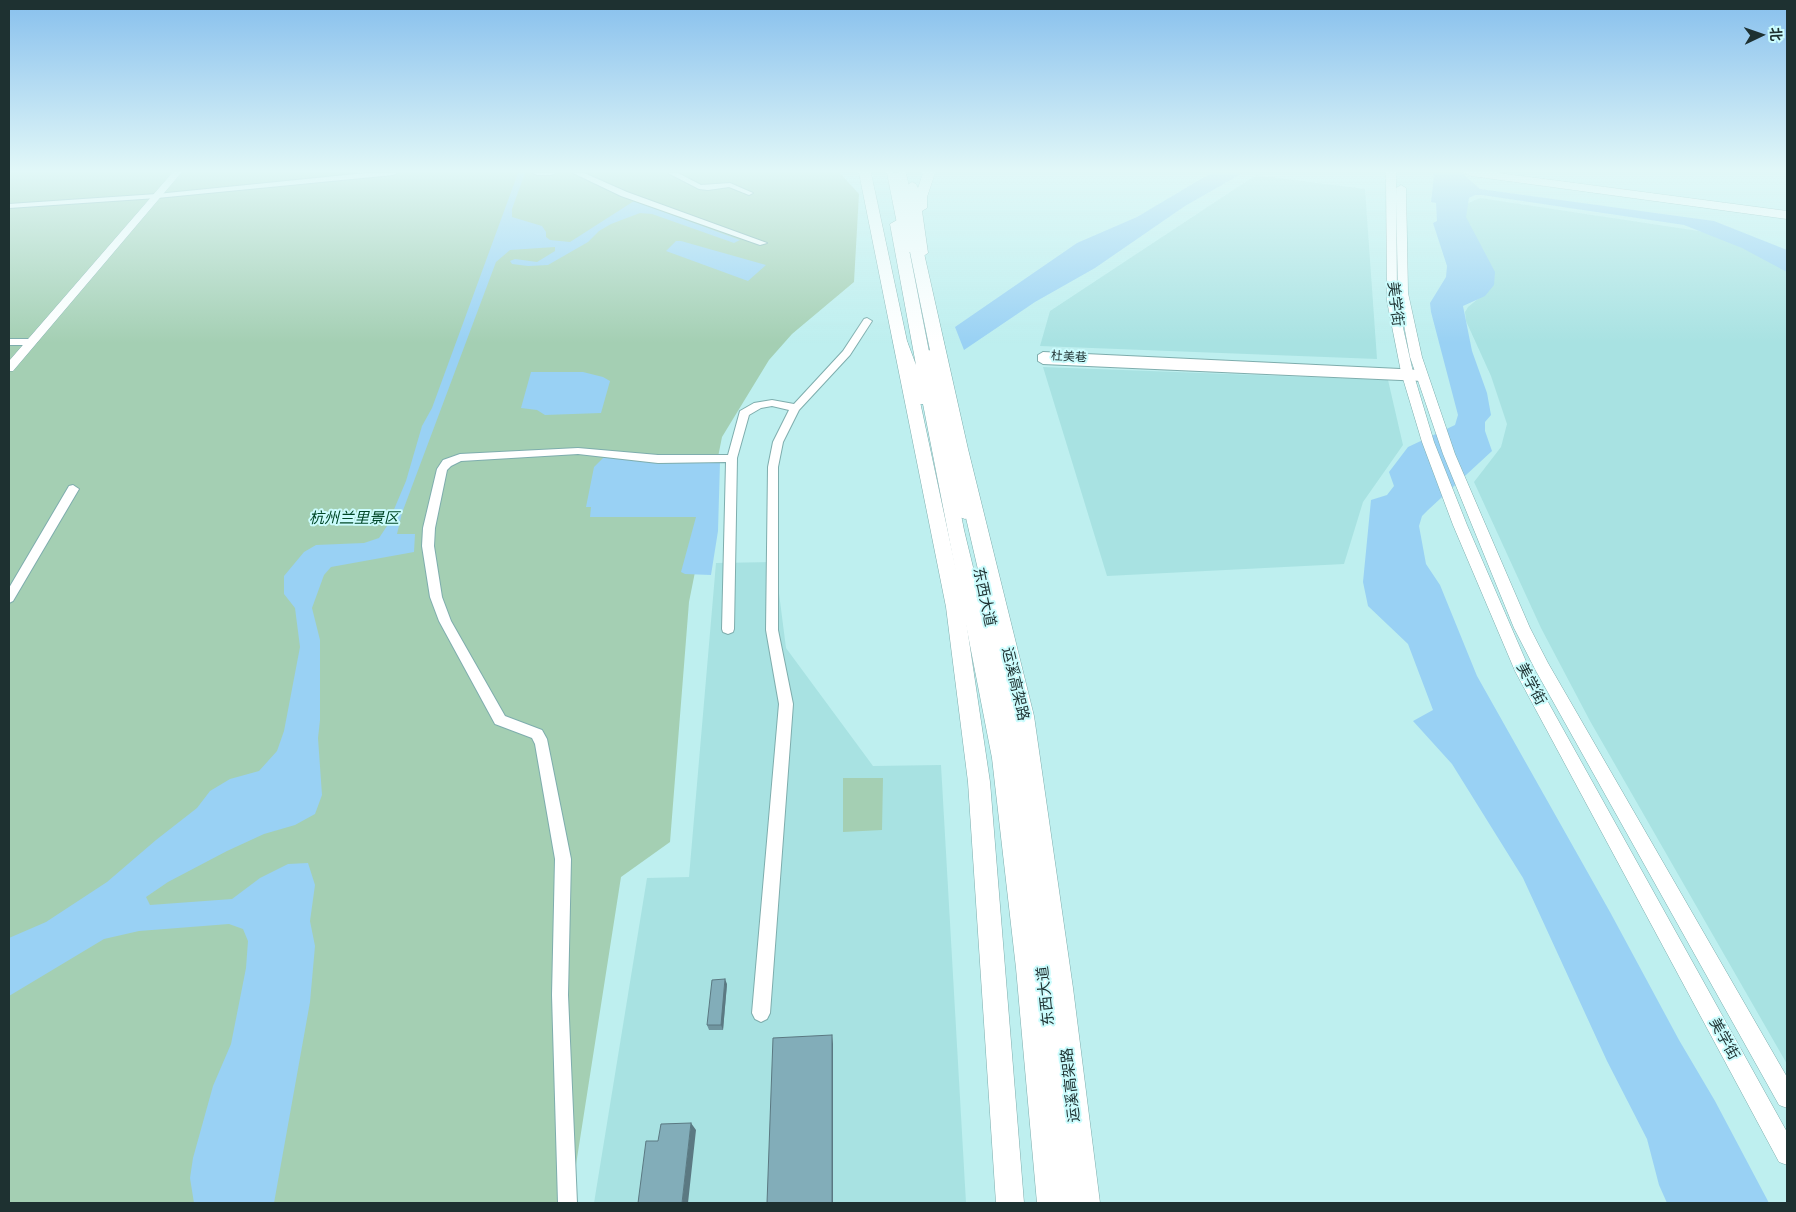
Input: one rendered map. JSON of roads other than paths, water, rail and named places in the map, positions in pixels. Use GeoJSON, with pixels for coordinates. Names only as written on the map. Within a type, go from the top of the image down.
{"type":"FeatureCollection","features":[{"type":"Feature","properties":{"kind":"highway","name":"运溪高架路"},"geometry":{"type":"LineString","coordinates":[[898,230],[956,530],[979,633],[1003,758],[1029,968],[1052,1203]]}},
{"type":"Feature","properties":{"kind":"highway","name":"运溪高架路"},"geometry":{"type":"LineString","coordinates":[[916,230],[977,527],[1023,716],[1060,988],[1085,1203]]}},
{"type":"Feature","properties":{"kind":"highway"},"geometry":{"type":"LineString","coordinates":[[940,340],[977,527]]}},
{"type":"Feature","properties":{"kind":"highway"},"geometry":{"type":"LineString","coordinates":[[902,344],[956,530]]}},
{"type":"Feature","properties":{"kind":"main road"},"geometry":{"type":"LineString","coordinates":[[877,230],[955,607],[979,782],[1010,1203]]}},
{"type":"Feature","properties":{"kind":"main road"},"geometry":{"type":"LineString","coordinates":[[882,230],[894,308],[902,344]]}},
{"type":"Feature","properties":{"kind":"main road","name":"东西大道"},"geometry":{"type":"LineString","coordinates":[[904,230],[926,341],[985,600],[1015,748],[1041,944],[1067,1203]]}},
{"type":"Feature","properties":{"kind":"main road"},"geometry":{"type":"LineString","coordinates":[[917,230],[940,340]]}},
{"type":"Feature","properties":{"kind":"main road"},"geometry":{"type":"LineString","coordinates":[[921,230],[921,245]]}},
{"type":"Feature","properties":{"kind":"street"},"geometry":{"type":"LineString","coordinates":[[9,368],[128,230]]}},
{"type":"Feature","properties":{"kind":"street"},"geometry":{"type":"LineString","coordinates":[[725,230],[763,243]]}},
{"type":"Feature","properties":{"kind":"street","name":"美学街"},"geometry":{"type":"LineString","coordinates":[[1391,230],[1392,301],[1415,375],[1526,636],[1787,1097]]}},
{"type":"Feature","properties":{"kind":"street","name":"美学街"},"geometry":{"type":"LineString","coordinates":[[1401,230],[1403,293],[1415,375],[1432,451],[1521,668],[1787,1154]]}},
{"type":"Feature","properties":{"kind":"street"},"geometry":{"type":"LineString","coordinates":[[761,1013],[786,704],[772,630],[773,467],[778,442],[795,409],[847,353],[867,321]]}},
{"type":"Feature","properties":{"kind":"street"},"geometry":{"type":"LineString","coordinates":[[9,342],[32,342]]}},
{"type":"Feature","properties":{"kind":"street","name":"杜美巷"},"geometry":{"type":"LineString","coordinates":[[1042,355],[1415,375],[1043,361],[1042,355]]}},
{"type":"Feature","properties":{"kind":"street"},"geometry":{"type":"LineString","coordinates":[[728,629],[732,458],[744,413],[758,404],[772,403],[795,409]]}},
{"type":"Feature","properties":{"kind":"street"},"geometry":{"type":"LineString","coordinates":[[567,1203],[560,996],[562,859],[542,743],[537,734],[500,720],[445,621],[436,597],[428,546],[428,528],[442,469],[447,462],[460,458],[578,451],[658,459],[732,458]]}},
{"type":"Feature","properties":{"kind":"street"},"geometry":{"type":"LineString","coordinates":[[9,598],[73,489]]}},
{"type":"Feature","properties":{"kind":"park label","name":"杭州兰里景区"},"geometry":{"type":"Point","coordinates":[354,519]}}]}
